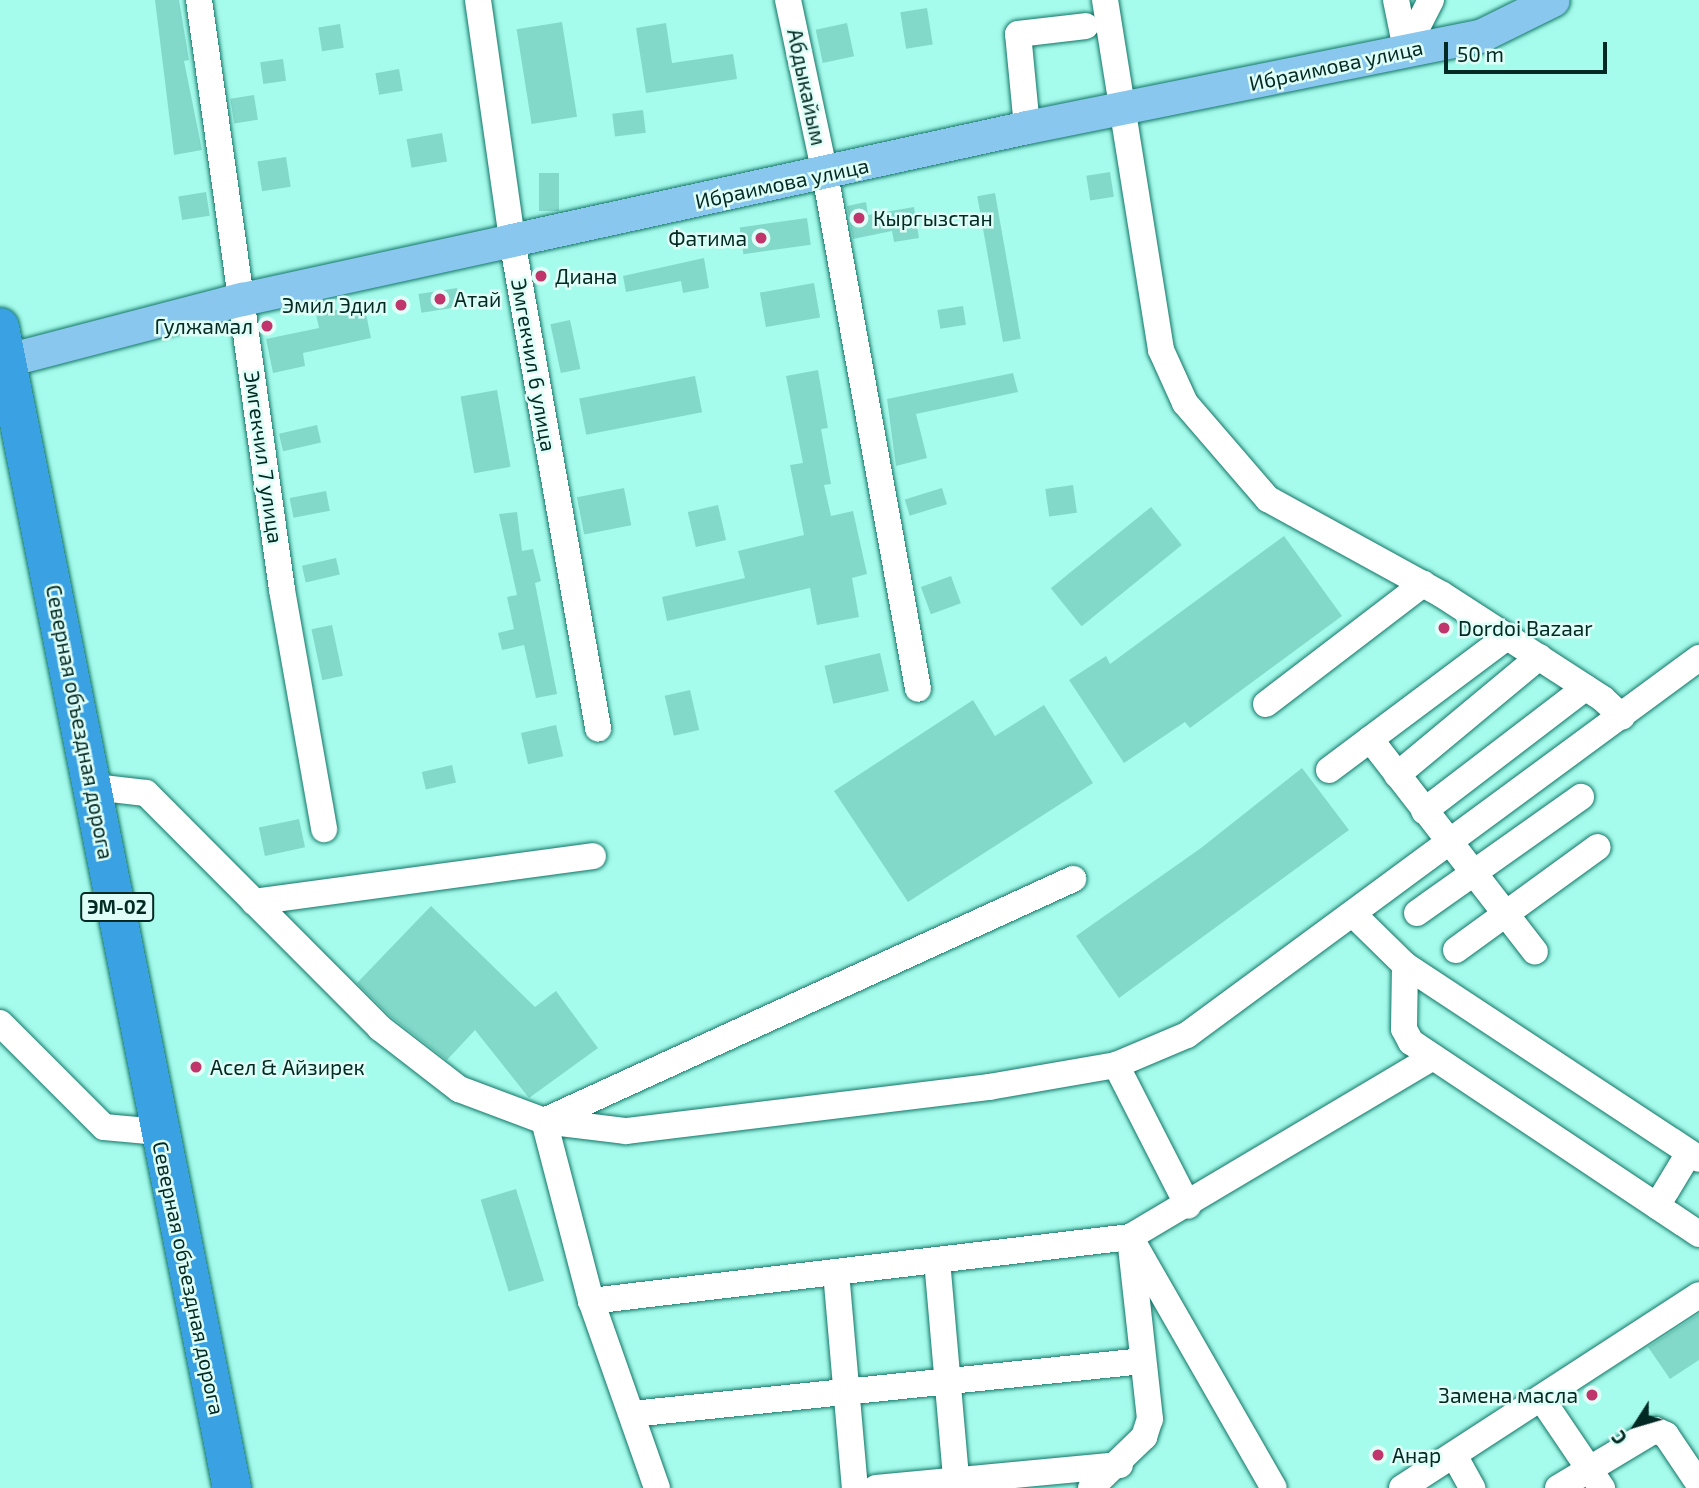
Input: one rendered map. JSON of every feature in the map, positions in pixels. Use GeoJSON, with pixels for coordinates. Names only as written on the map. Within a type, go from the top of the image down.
{"type":"FeatureCollection","features":[{"type":"Feature","properties":{"kind":"highway","name":"Северная объездная дорога"},"geometry":{"type":"LineString","coordinates":[[3,343],[94,787],[159,1132],[232,1488]]}},
{"type":"Feature","properties":{"kind":"main road","name":"Ибраимова улица"},"geometry":{"type":"LineString","coordinates":[[3,343],[242,299],[825,174],[1027,127],[1121,111],[1406,49],[1480,36],[1553,0]]}},
{"type":"Feature","properties":{"kind":"street","name":"Эмгекчил 7 улица"},"geometry":{"type":"LineString","coordinates":[[199,0],[282,590],[324,829]]}},
{"type":"Feature","properties":{"kind":"street","name":"Эмгекчил 6 улица"},"geometry":{"type":"LineString","coordinates":[[478,0],[512,240],[598,728]]}},
{"type":"Feature","properties":{"kind":"street","name":"Абдыкайым"},"geometry":{"type":"LineString","coordinates":[[788,0],[825,174],[918,689]]}},
{"type":"Feature","properties":{"kind":"street"},"geometry":{"type":"LineString","coordinates":[[1105,0],[1161,349],[1185,403],[1268,499],[1423,584],[1586,688],[1622,717]]}},
{"type":"Feature","properties":{"kind":"street"},"geometry":{"type":"LineString","coordinates":[[1396,0],[1406,49]]}},
{"type":"Feature","properties":{"kind":"street"},"geometry":{"type":"LineString","coordinates":[[1406,49],[1431,0]]}},
{"type":"Feature","properties":{"kind":"street"},"geometry":{"type":"LineString","coordinates":[[1027,127],[1018,34],[1086,26]]}},
{"type":"Feature","properties":{"kind":"street"},"geometry":{"type":"LineString","coordinates":[[1266,705],[1423,584]]}},
{"type":"Feature","properties":{"kind":"street"},"geometry":{"type":"LineString","coordinates":[[1329,770],[1507,637]]}},
{"type":"Feature","properties":{"kind":"street"},"geometry":{"type":"LineString","coordinates":[[1397,775],[1539,657]]}},
{"type":"Feature","properties":{"kind":"street"},"geometry":{"type":"LineString","coordinates":[[94,787],[146,793],[380,1028],[459,1089],[544,1121],[626,1131],[989,1087],[1116,1065],[1187,1035],[1450,845],[1699,658]]}},
{"type":"Feature","properties":{"kind":"street"},"geometry":{"type":"LineString","coordinates":[[1424,811],[1586,688]]}},
{"type":"Feature","properties":{"kind":"street"},"geometry":{"type":"LineString","coordinates":[[1370,739],[1535,952]]}},
{"type":"Feature","properties":{"kind":"street"},"geometry":{"type":"LineString","coordinates":[[1417,913],[1581,797]]}},
{"type":"Feature","properties":{"kind":"street"},"geometry":{"type":"LineString","coordinates":[[1456,950],[1598,847]]}},
{"type":"Feature","properties":{"kind":"street"},"geometry":{"type":"LineString","coordinates":[[254,902],[593,856]]}},
{"type":"Feature","properties":{"kind":"street"},"geometry":{"type":"LineString","coordinates":[[544,1121],[1073,879]]}},
{"type":"Feature","properties":{"kind":"street"},"geometry":{"type":"LineString","coordinates":[[1354,915],[1405,965],[1694,1156],[1657,1206]]}},
{"type":"Feature","properties":{"kind":"street"},"geometry":{"type":"LineString","coordinates":[[1405,965],[1404,1030],[1411,1042],[1699,1234]]}},
{"type":"Feature","properties":{"kind":"street"},"geometry":{"type":"LineString","coordinates":[[0,1023],[104,1127],[159,1132]]}},
{"type":"Feature","properties":{"kind":"street"},"geometry":{"type":"LineString","coordinates":[[591,1301],[1130,1237],[1188,1206],[1433,1057]]}},
{"type":"Feature","properties":{"kind":"street"},"geometry":{"type":"LineString","coordinates":[[1116,1065],[1188,1206]]}},
{"type":"Feature","properties":{"kind":"street"},"geometry":{"type":"LineString","coordinates":[[544,1121],[591,1301],[657,1488]]}},
{"type":"Feature","properties":{"kind":"street"},"geometry":{"type":"LineString","coordinates":[[1091,1488],[1120,1465],[1144,1437],[1150,1419],[1130,1237]]}},
{"type":"Feature","properties":{"kind":"street"},"geometry":{"type":"LineString","coordinates":[[1130,1237],[1274,1488]]}},
{"type":"Feature","properties":{"kind":"street"},"geometry":{"type":"LineString","coordinates":[[937,1260],[956,1484]]}},
{"type":"Feature","properties":{"kind":"street"},"geometry":{"type":"LineString","coordinates":[[836,1272],[855,1488]]}},
{"type":"Feature","properties":{"kind":"street"},"geometry":{"type":"LineString","coordinates":[[1402,1488],[1699,1295]]}},
{"type":"Feature","properties":{"kind":"street"},"geometry":{"type":"LineString","coordinates":[[632,1414],[1143,1361]]}},
{"type":"Feature","properties":{"kind":"street"},"geometry":{"type":"LineString","coordinates":[[1541,1398],[1595,1478]]}},
{"type":"Feature","properties":{"kind":"street"},"geometry":{"type":"LineString","coordinates":[[1558,1488],[1595,1478],[1655,1430],[1666,1435],[1699,1484]]}},
{"type":"Feature","properties":{"kind":"street"},"geometry":{"type":"LineString","coordinates":[[1454,1455],[1472,1488]]}},
{"type":"Feature","properties":{"kind":"street"},"geometry":{"type":"LineString","coordinates":[[876,1488],[956,1484],[1120,1465]]}},
{"type":"Feature","properties":{"kind":"building"},"geometry":{"type":"Polygon","coordinates":[[[155,0],[179,0],[189,60],[184,61],[202,150],[174,155],[155,0]]]}},
{"type":"Feature","properties":{"kind":"building"},"geometry":{"type":"Polygon","coordinates":[[[927,8],[933,45],[906,49],[900,12],[927,8]]]}},
{"type":"Feature","properties":{"kind":"building"},"geometry":{"type":"Polygon","coordinates":[[[562,22],[577,117],[532,124],[517,29],[562,22]]]}},
{"type":"Feature","properties":{"kind":"building"},"geometry":{"type":"Polygon","coordinates":[[[666,23],[672,63],[733,54],[737,79],[646,93],[636,28],[666,23]]]}},
{"type":"Feature","properties":{"kind":"building"},"geometry":{"type":"Polygon","coordinates":[[[847,23],[854,56],[823,63],[816,30],[847,23]]]}},
{"type":"Feature","properties":{"kind":"building"},"geometry":{"type":"Polygon","coordinates":[[[340,24],[344,48],[322,51],[318,27],[340,24]]]}},
{"type":"Feature","properties":{"kind":"building"},"geometry":{"type":"Polygon","coordinates":[[[283,59],[286,81],[263,84],[260,62],[283,59]]]}},
{"type":"Feature","properties":{"kind":"building"},"geometry":{"type":"Polygon","coordinates":[[[399,69],[403,91],[379,95],[375,73],[399,69]]]}},
{"type":"Feature","properties":{"kind":"building"},"geometry":{"type":"Polygon","coordinates":[[[254,95],[258,120],[234,123],[230,99],[254,95]]]}},
{"type":"Feature","properties":{"kind":"building"},"geometry":{"type":"Polygon","coordinates":[[[643,110],[646,133],[615,137],[612,114],[643,110]]]}},
{"type":"Feature","properties":{"kind":"building"},"geometry":{"type":"Polygon","coordinates":[[[442,133],[447,162],[412,168],[407,139],[442,133]]]}},
{"type":"Feature","properties":{"kind":"building"},"geometry":{"type":"Polygon","coordinates":[[[286,157],[291,187],[262,191],[257,162],[286,157]]]}},
{"type":"Feature","properties":{"kind":"building"},"geometry":{"type":"Polygon","coordinates":[[[1110,172],[1114,197],[1090,200],[1086,176],[1110,172]]]}},
{"type":"Feature","properties":{"kind":"building"},"geometry":{"type":"Polygon","coordinates":[[[539,173],[559,173],[559,211],[539,211],[539,173]]]}},
{"type":"Feature","properties":{"kind":"building"},"geometry":{"type":"Polygon","coordinates":[[[206,192],[210,216],[182,220],[178,196],[206,192]]]}},
{"type":"Feature","properties":{"kind":"building"},"geometry":{"type":"Polygon","coordinates":[[[995,193],[1021,339],[1003,342],[977,196],[995,193]]]}},
{"type":"Feature","properties":{"kind":"building"},"geometry":{"type":"Polygon","coordinates":[[[866,202],[868,215],[914,207],[919,238],[894,242],[892,231],[853,239],[847,206],[866,202]]]}},
{"type":"Feature","properties":{"kind":"building"},"geometry":{"type":"Polygon","coordinates":[[[807,218],[811,245],[743,254],[740,227],[807,218]]]}},
{"type":"Feature","properties":{"kind":"building"},"geometry":{"type":"Polygon","coordinates":[[[704,258],[709,288],[683,293],[681,281],[626,292],[623,276],[704,258]]]}},
{"type":"Feature","properties":{"kind":"building"},"geometry":{"type":"Polygon","coordinates":[[[814,283],[820,317],[766,327],[760,293],[814,283]]]}},
{"type":"Feature","properties":{"kind":"building"},"geometry":{"type":"Polygon","coordinates":[[[457,288],[460,307],[421,313],[418,294],[457,288]]]}},
{"type":"Feature","properties":{"kind":"building"},"geometry":{"type":"Polygon","coordinates":[[[364,304],[371,338],[303,353],[305,366],[273,373],[266,339],[319,328],[316,314],[364,304]]]}},
{"type":"Feature","properties":{"kind":"building"},"geometry":{"type":"Polygon","coordinates":[[[963,306],[966,325],[940,329],[937,310],[963,306]]]}},
{"type":"Feature","properties":{"kind":"building"},"geometry":{"type":"Polygon","coordinates":[[[570,320],[580,369],[561,373],[550,324],[570,320]]]}},
{"type":"Feature","properties":{"kind":"building"},"geometry":{"type":"Polygon","coordinates":[[[818,370],[828,428],[821,429],[831,484],[824,485],[831,516],[853,511],[867,574],[852,578],[859,617],[817,625],[810,588],[667,621],[662,597],[745,578],[738,551],[804,535],[790,465],[803,463],[786,376],[818,370]]]}},
{"type":"Feature","properties":{"kind":"building"},"geometry":{"type":"Polygon","coordinates":[[[1013,373],[1018,392],[916,414],[927,458],[896,466],[887,399],[1013,373]]]}},
{"type":"Feature","properties":{"kind":"building"},"geometry":{"type":"Polygon","coordinates":[[[695,376],[702,412],[586,435],[579,399],[695,376]]]}},
{"type":"Feature","properties":{"kind":"building"},"geometry":{"type":"Polygon","coordinates":[[[497,390],[511,467],[474,473],[461,396],[497,390]]]}},
{"type":"Feature","properties":{"kind":"building"},"geometry":{"type":"Polygon","coordinates":[[[317,425],[321,443],[283,451],[279,434],[317,425]]]}},
{"type":"Feature","properties":{"kind":"building"},"geometry":{"type":"Polygon","coordinates":[[[1073,485],[1077,513],[1049,517],[1045,489],[1073,485]]]}},
{"type":"Feature","properties":{"kind":"building"},"geometry":{"type":"Polygon","coordinates":[[[624,488],[631,525],[584,534],[577,497],[624,488]]]}},
{"type":"Feature","properties":{"kind":"building"},"geometry":{"type":"Polygon","coordinates":[[[942,488],[947,504],[910,516],[905,499],[942,488]]]}},
{"type":"Feature","properties":{"kind":"building"},"geometry":{"type":"Polygon","coordinates":[[[326,491],[330,511],[293,518],[290,498],[326,491]]]}},
{"type":"Feature","properties":{"kind":"building"},"geometry":{"type":"Polygon","coordinates":[[[718,505],[726,540],[696,547],[688,512],[718,505]]]}},
{"type":"Feature","properties":{"kind":"building"},"geometry":{"type":"Polygon","coordinates":[[[1151,507],[1182,545],[1082,626],[1051,588],[1151,507]]]}},
{"type":"Feature","properties":{"kind":"building"},"geometry":{"type":"Polygon","coordinates":[[[517,512],[522,551],[533,549],[541,581],[535,583],[557,694],[536,698],[524,645],[502,650],[498,633],[514,629],[507,597],[517,595],[499,514],[517,512]]]}},
{"type":"Feature","properties":{"kind":"building"},"geometry":{"type":"Polygon","coordinates":[[[1284,536],[1342,616],[1190,728],[1185,722],[1124,763],[1069,680],[1106,656],[1110,664],[1284,536]]]}},
{"type":"Feature","properties":{"kind":"building"},"geometry":{"type":"Polygon","coordinates":[[[336,558],[340,575],[306,582],[302,566],[336,558]]]}},
{"type":"Feature","properties":{"kind":"building"},"geometry":{"type":"Polygon","coordinates":[[[951,576],[961,603],[931,614],[921,587],[951,576]]]}},
{"type":"Feature","properties":{"kind":"building"},"geometry":{"type":"Polygon","coordinates":[[[332,625],[343,676],[322,680],[311,629],[332,625]]]}},
{"type":"Feature","properties":{"kind":"building"},"geometry":{"type":"Polygon","coordinates":[[[880,653],[889,691],[833,704],[824,666],[880,653]]]}},
{"type":"Feature","properties":{"kind":"building"},"geometry":{"type":"Polygon","coordinates":[[[690,690],[699,730],[674,736],[665,696],[690,690]]]}},
{"type":"Feature","properties":{"kind":"building"},"geometry":{"type":"Polygon","coordinates":[[[973,700],[995,736],[1044,705],[1093,783],[908,902],[834,791],[973,700]]]}},
{"type":"Feature","properties":{"kind":"building"},"geometry":{"type":"Polygon","coordinates":[[[556,725],[563,756],[528,764],[521,733],[556,725]]]}},
{"type":"Feature","properties":{"kind":"building"},"geometry":{"type":"Polygon","coordinates":[[[452,765],[456,783],[426,790],[422,772],[452,765]]]}},
{"type":"Feature","properties":{"kind":"building"},"geometry":{"type":"Polygon","coordinates":[[[1302,768],[1349,830],[1119,998],[1076,936],[1201,848],[1302,768]]]}},
{"type":"Feature","properties":{"kind":"building"},"geometry":{"type":"Polygon","coordinates":[[[299,819],[305,847],[265,856],[259,828],[299,819]]]}},
{"type":"Feature","properties":{"kind":"building"},"geometry":{"type":"Polygon","coordinates":[[[431,906],[535,1007],[556,991],[598,1048],[529,1098],[475,1030],[447,1060],[390,1016],[357,983],[431,906]]]}},
{"type":"Feature","properties":{"kind":"building"},"geometry":{"type":"Polygon","coordinates":[[[516,1189],[544,1281],[509,1292],[481,1200],[516,1189]]]}},
{"type":"Feature","properties":{"kind":"building"},"geometry":{"type":"Polygon","coordinates":[[[1699,1314],[1699,1360],[1670,1379],[1648,1347],[1699,1314]]]}},
{"type":"Feature","properties":{"kind":"place","name":"Кыргызстан"},"geometry":{"type":"Point","coordinates":[859,218]}},
{"type":"Feature","properties":{"kind":"place","name":"Фатима"},"geometry":{"type":"Point","coordinates":[761,238]}},
{"type":"Feature","properties":{"kind":"place","name":"Диана"},"geometry":{"type":"Point","coordinates":[541,276]}},
{"type":"Feature","properties":{"kind":"place","name":"Атай"},"geometry":{"type":"Point","coordinates":[440,299]}},
{"type":"Feature","properties":{"kind":"place","name":"Эмил Эдил"},"geometry":{"type":"Point","coordinates":[401,305]}},
{"type":"Feature","properties":{"kind":"place","name":"Гулжамал"},"geometry":{"type":"Point","coordinates":[267,326]}},
{"type":"Feature","properties":{"kind":"place","name":"Dordoi Bazaar"},"geometry":{"type":"Point","coordinates":[1444,628]}},
{"type":"Feature","properties":{"kind":"place","name":"Асел & Айзирек"},"geometry":{"type":"Point","coordinates":[196,1067]}},
{"type":"Feature","properties":{"kind":"place","name":"Замена масла"},"geometry":{"type":"Point","coordinates":[1592,1395]}},
{"type":"Feature","properties":{"kind":"place","name":"Анар"},"geometry":{"type":"Point","coordinates":[1378,1455]}}]}
